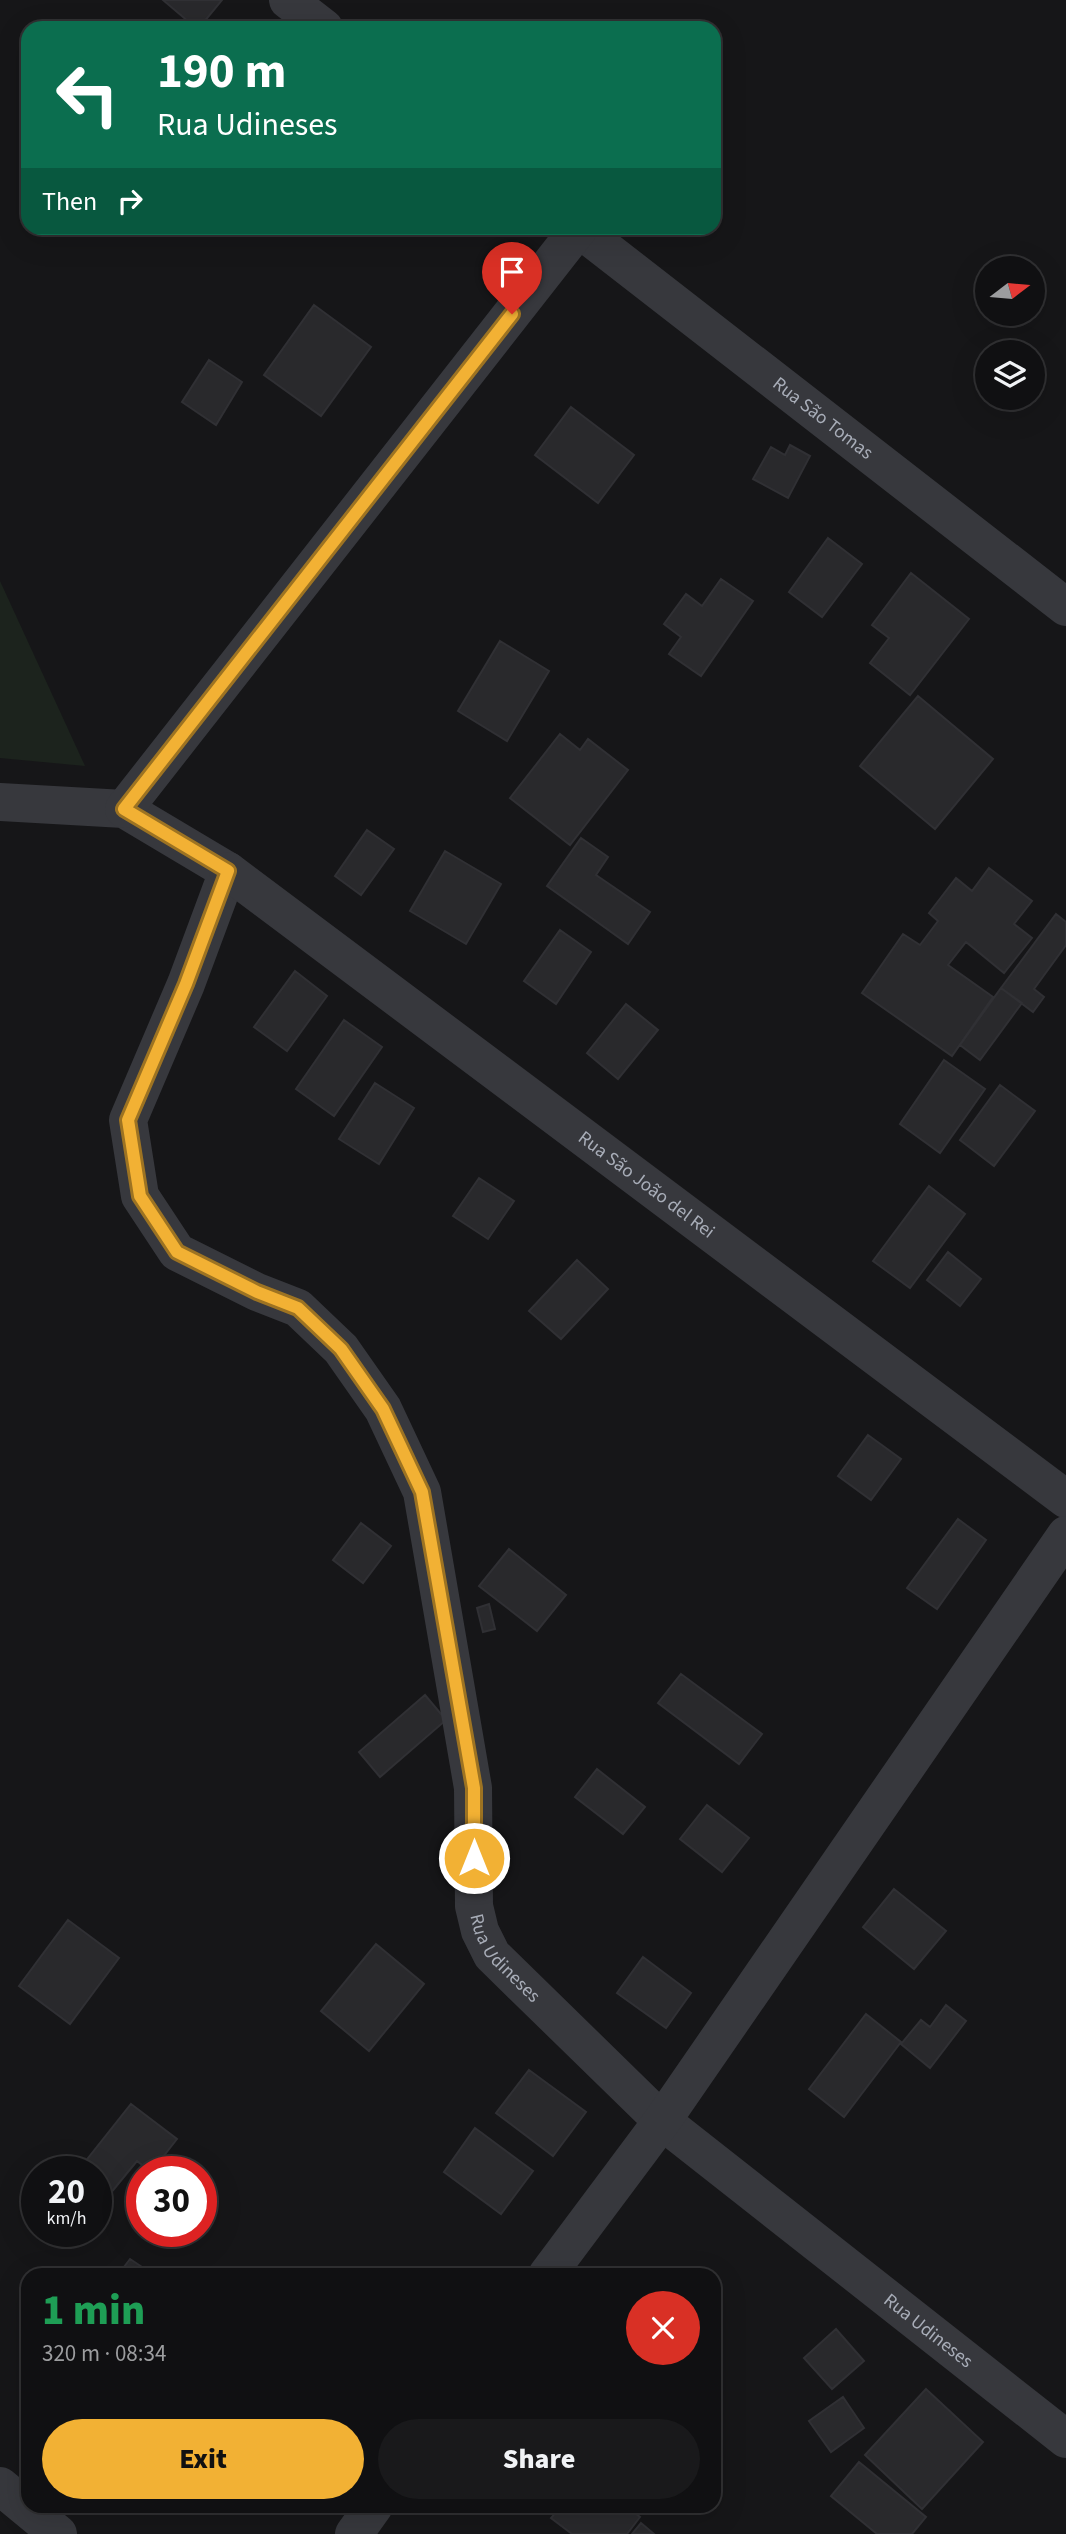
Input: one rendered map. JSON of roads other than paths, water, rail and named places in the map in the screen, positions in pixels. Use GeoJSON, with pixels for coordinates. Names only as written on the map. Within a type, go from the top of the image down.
{"type":"FeatureCollection","features":[{"type":"Feature","properties":{"kind":"street"},"geometry":{"type":"LineString","coordinates":[[288,0],[315,21]]}},
{"type":"Feature","properties":{"kind":"street"},"geometry":{"type":"LineString","coordinates":[[124,809],[574,235]]}},
{"type":"Feature","properties":{"kind":"street","name":"Rua São Tomas"},"geometry":{"type":"LineString","coordinates":[[588,235],[1066,607]]}},
{"type":"Feature","properties":{"kind":"street"},"geometry":{"type":"LineString","coordinates":[[0,802],[124,809],[228,871]]}},
{"type":"Feature","properties":{"kind":"street","name":"Rua São João del Rei"},"geometry":{"type":"LineString","coordinates":[[228,871],[1066,1499]]}},
{"type":"Feature","properties":{"kind":"street","name":"Rua Udineses"},"geometry":{"type":"LineString","coordinates":[[228,871],[186,984],[128,1120],[140,1196],[177,1252],[257,1292],[298,1308],[341,1349],[383,1409],[422,1492],[474,1788],[474,1906],[480,1931],[492,1955],[662,2121],[1066,2439]]}},
{"type":"Feature","properties":{"kind":"street"},"geometry":{"type":"LineString","coordinates":[[552,2268],[662,2121],[1066,1535]]}},
{"type":"Feature","properties":{"kind":"street"},"geometry":{"type":"LineString","coordinates":[[0,2486],[21,2503]]}},
{"type":"Feature","properties":{"kind":"street"},"geometry":{"type":"LineString","coordinates":[[33,2513],[58,2534]]}},
{"type":"Feature","properties":{"kind":"street"},"geometry":{"type":"LineString","coordinates":[[354,2534],[369,2513]]}}]}
